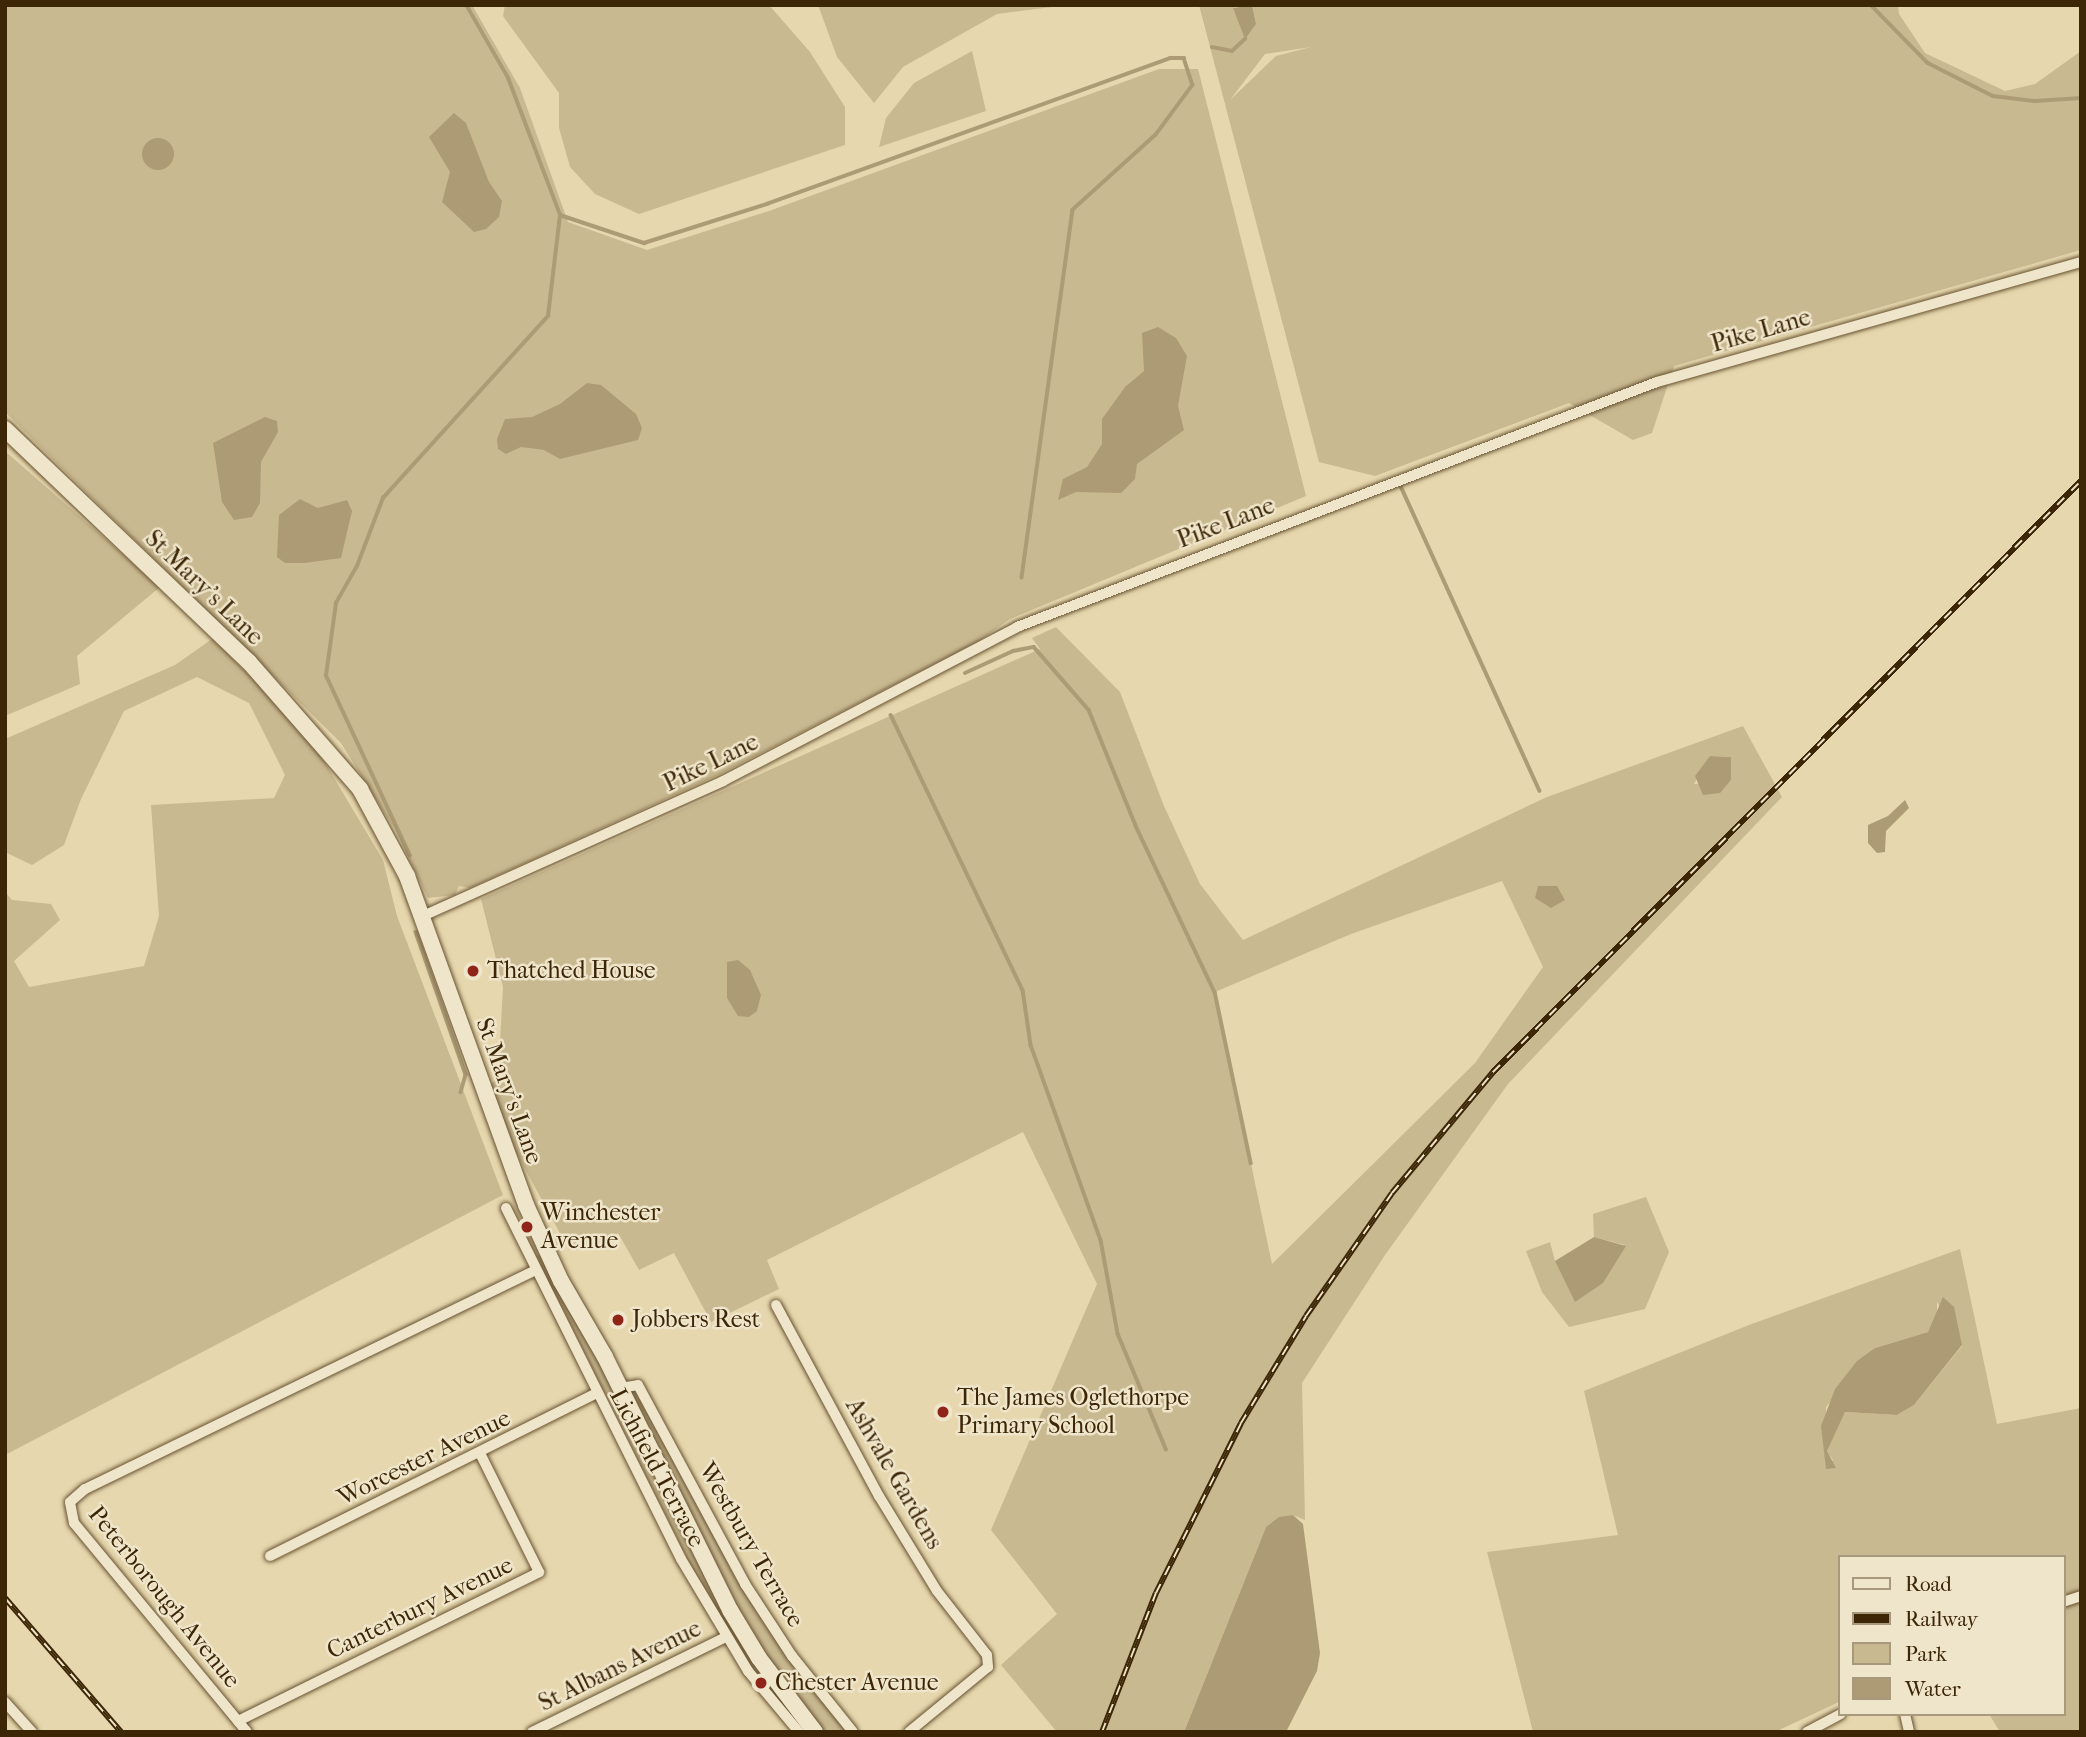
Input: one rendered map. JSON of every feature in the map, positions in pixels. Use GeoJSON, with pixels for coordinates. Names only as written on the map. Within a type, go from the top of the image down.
{"type":"FeatureCollection","features":[{"type":"Feature","properties":{"kind":"main road","name":"St Mary's Lane"},"geometry":{"type":"LineString","coordinates":[[5,429],[249,662],[331,751],[385,830],[423,916],[543,1244],[620,1388],[718,1590],[759,1658],[815,1732]]}},
{"type":"Feature","properties":{"kind":"street","name":"Pike Lane"},"geometry":{"type":"LineString","coordinates":[[423,916],[723,781],[1017,627],[1657,382],[2081,262]]}},
{"type":"Feature","properties":{"kind":"street","name":"Lichfield Terrace"},"geometry":{"type":"LineString","coordinates":[[506,1208],[595,1394],[726,1637],[799,1732]]}},
{"type":"Feature","properties":{"kind":"street"},"geometry":{"type":"LineString","coordinates":[[526,1253],[543,1244]]}},
{"type":"Feature","properties":{"kind":"street","name":"Peterborough Avenue"},"geometry":{"type":"LineString","coordinates":[[247,1732],[74,1523],[70,1502],[85,1489],[534,1271]]}},
{"type":"Feature","properties":{"kind":"street","name":"Ashvale Gardens"},"geometry":{"type":"LineString","coordinates":[[776,1305],[879,1496],[937,1591],[987,1655],[988,1667],[909,1732]]}},
{"type":"Feature","properties":{"kind":"street","name":"Westbury Terrace"},"geometry":{"type":"LineString","coordinates":[[620,1388],[638,1385],[745,1584],[792,1656],[853,1732]]}},
{"type":"Feature","properties":{"kind":"street","name":"Worcester Avenue"},"geometry":{"type":"LineString","coordinates":[[270,1556],[481,1455],[595,1394]]}},
{"type":"Feature","properties":{"kind":"street","name":"Canterbury Avenue"},"geometry":{"type":"LineString","coordinates":[[238,1721],[540,1572],[481,1455]]}},
{"type":"Feature","properties":{"kind":"street","name":"St Albans Avenue"},"geometry":{"type":"LineString","coordinates":[[532,1732],[726,1637]]}},
{"type":"Feature","properties":{"kind":"street"},"geometry":{"type":"LineString","coordinates":[[5,1702],[32,1732]]}},
{"type":"Feature","properties":{"kind":"street"},"geometry":{"type":"LineString","coordinates":[[1807,1732],[1838,1716]]}},
{"type":"Feature","properties":{"kind":"green space"},"geometry":{"type":"Polygon","coordinates":[[[5,5],[472,5],[520,88],[568,222],[647,250],[769,211],[1159,69],[1198,69],[1306,496],[1010,619],[977,642],[720,774],[470,888],[459,886],[455,895],[428,898],[394,828],[341,743],[5,412],[5,5]]]}},
{"type":"Feature","properties":{"kind":"green space"},"geometry":{"type":"Polygon","coordinates":[[[505,5],[769,5],[810,52],[845,107],[845,145],[639,214],[595,194],[570,167],[559,128],[559,93],[503,16],[505,5]]]}},
{"type":"Feature","properties":{"kind":"green space"},"geometry":{"type":"Polygon","coordinates":[[[818,5],[1068,5],[997,14],[903,67],[874,103],[837,57],[818,5]]]}},
{"type":"Feature","properties":{"kind":"green space"},"geometry":{"type":"Polygon","coordinates":[[[1199,5],[1240,5],[1234,7],[1256,24],[1252,5],[1898,5],[1899,14],[1925,53],[2005,91],[2035,84],[2081,51],[2081,250],[1674,366],[1652,433],[1633,440],[1569,403],[1375,476],[1319,462],[1199,5]],[[1311,47],[1265,54],[1230,100],[1276,56],[1311,47]]]}},
{"type":"Feature","properties":{"kind":"green space"},"geometry":{"type":"Polygon","coordinates":[[[972,51],[986,111],[879,147],[886,118],[914,83],[972,51]]]}},
{"type":"Feature","properties":{"kind":"green space"},"geometry":{"type":"Polygon","coordinates":[[[5,451],[160,587],[77,656],[80,684],[5,716],[5,451]]]}},
{"type":"Feature","properties":{"kind":"green space"},"geometry":{"type":"Polygon","coordinates":[[[1056,627],[1120,692],[1164,806],[1200,884],[1243,940],[1547,797],[1743,726],[1782,797],[1508,1084],[1385,1255],[1302,1383],[1305,1520],[1293,1515],[1266,1527],[1184,1732],[1057,1732],[1001,1665],[1057,1614],[991,1530],[1097,1284],[1023,1132],[767,1260],[779,1289],[711,1322],[674,1253],[639,1270],[618,1233],[588,1250],[569,1250],[505,1132],[488,1087],[498,1078],[503,987],[481,899],[1040,649],[1032,638],[1056,627]],[[1710,756],[1694,784],[1731,781],[1731,757],[1710,756]],[[1502,881],[1351,934],[1215,992],[1272,1264],[1475,1063],[1543,967],[1502,881]]]}},
{"type":"Feature","properties":{"kind":"green space"},"geometry":{"type":"Polygon","coordinates":[[[212,639],[306,731],[383,860],[397,916],[503,1195],[5,1455],[5,892],[12,900],[51,904],[60,920],[14,961],[29,987],[144,966],[159,916],[151,805],[274,798],[285,775],[249,703],[197,677],[124,711],[81,799],[64,845],[32,865],[5,852],[5,739],[175,665],[212,639]]]}},
{"type":"Feature","properties":{"kind":"green space"},"geometry":{"type":"Polygon","coordinates":[[[1646,1197],[1669,1252],[1645,1309],[1569,1327],[1542,1292],[1526,1251],[1550,1242],[1555,1261],[1625,1245],[1594,1237],[1593,1214],[1646,1197]]]}},
{"type":"Feature","properties":{"kind":"green space"},"geometry":{"type":"Polygon","coordinates":[[[1960,1249],[1997,1424],[2081,1408],[2081,1732],[2000,1732],[1990,1716],[2065,1716],[2065,1555],[1838,1555],[1838,1702],[1775,1732],[1533,1732],[1487,1552],[1618,1535],[1584,1391],[1749,1325],[1960,1249]],[[1937,1302],[1937,1316],[1928,1332],[1875,1348],[1826,1407],[1826,1469],[1833,1460],[1827,1452],[1829,1440],[1845,1412],[1897,1415],[1914,1405],[1962,1346],[1937,1302]]]}},
{"type":"Feature","properties":{"kind":"green space"},"geometry":{"type":"Polygon","coordinates":[[[536,1255],[543,1257],[615,1387],[706,1579],[755,1667],[701,1586],[536,1255]]]}},
{"type":"Feature","properties":{"kind":"green space"},"geometry":{"type":"Polygon","coordinates":[[[639,1393],[721,1548],[849,1732],[821,1732],[758,1648],[721,1585],[632,1395],[639,1393]]]}},
{"type":"Feature","properties":{"kind":"water"},"geometry":{"type":"Polygon","coordinates":[[[1252,5],[1256,24],[1245,39],[1233,8],[1252,5]]]}},
{"type":"Feature","properties":{"kind":"water"},"geometry":{"type":"Polygon","coordinates":[[[454,113],[466,123],[489,182],[502,201],[499,217],[486,229],[474,232],[442,202],[450,172],[429,137],[454,113]]]}},
{"type":"Feature","properties":{"kind":"water"},"geometry":{"type":"Polygon","coordinates":[[[158,138],[169,143],[174,154],[169,165],[158,170],[147,165],[142,154],[147,143],[158,138]]]}},
{"type":"Feature","properties":{"kind":"water"},"geometry":{"type":"Polygon","coordinates":[[[1158,327],[1176,338],[1187,356],[1178,406],[1184,430],[1137,464],[1135,479],[1121,493],[1076,492],[1058,500],[1063,479],[1087,467],[1102,444],[1102,419],[1125,387],[1144,371],[1142,333],[1158,327]]]}},
{"type":"Feature","properties":{"kind":"water"},"geometry":{"type":"Polygon","coordinates":[[[587,383],[601,385],[636,414],[642,428],[638,440],[560,459],[544,450],[521,447],[506,454],[498,449],[497,439],[505,419],[532,417],[560,404],[587,383]]]}},
{"type":"Feature","properties":{"kind":"water"},"geometry":{"type":"Polygon","coordinates":[[[265,417],[277,421],[278,432],[261,462],[260,503],[252,517],[234,520],[222,502],[213,443],[265,417]]]}},
{"type":"Feature","properties":{"kind":"water"},"geometry":{"type":"Polygon","coordinates":[[[300,499],[318,508],[347,500],[352,511],[341,558],[285,563],[277,557],[279,515],[300,499]]]}},
{"type":"Feature","properties":{"kind":"water"},"geometry":{"type":"Polygon","coordinates":[[[1710,756],[1731,757],[1731,780],[1720,793],[1703,795],[1695,776],[1710,756]]]}},
{"type":"Feature","properties":{"kind":"water"},"geometry":{"type":"Polygon","coordinates":[[[1905,800],[1909,808],[1886,831],[1885,852],[1877,853],[1868,843],[1868,825],[1888,816],[1905,800]]]}},
{"type":"Feature","properties":{"kind":"water"},"geometry":{"type":"Polygon","coordinates":[[[1538,886],[1557,886],[1565,900],[1551,908],[1535,898],[1538,886]]]}},
{"type":"Feature","properties":{"kind":"water"},"geometry":{"type":"Polygon","coordinates":[[[738,960],[750,970],[761,995],[757,1011],[749,1017],[738,1016],[727,998],[727,962],[738,960]]]}},
{"type":"Feature","properties":{"kind":"water"},"geometry":{"type":"Polygon","coordinates":[[[1594,1237],[1626,1246],[1603,1283],[1575,1302],[1555,1261],[1594,1237]]]}},
{"type":"Feature","properties":{"kind":"water"},"geometry":{"type":"Polygon","coordinates":[[[1943,1297],[1954,1307],[1962,1345],[1914,1405],[1897,1415],[1845,1412],[1827,1451],[1836,1468],[1826,1469],[1821,1426],[1835,1389],[1857,1361],[1875,1348],[1928,1332],[1943,1297]]]}},
{"type":"Feature","properties":{"kind":"water"},"geometry":{"type":"Polygon","coordinates":[[[1293,1515],[1303,1524],[1320,1653],[1317,1671],[1286,1732],[1184,1732],[1266,1527],[1279,1517],[1293,1515]]]}},
{"type":"Feature","properties":{"kind":"waterway"},"geometry":{"type":"LineString","coordinates":[[410,856],[326,676],[336,603],[357,566],[383,498],[548,316],[560,215],[508,78],[466,5]]}},
{"type":"Feature","properties":{"kind":"waterway"},"geometry":{"type":"LineString","coordinates":[[1871,5],[1928,63],[1993,96],[2035,101],[2081,98]]}},
{"type":"Feature","properties":{"kind":"waterway"},"geometry":{"type":"LineString","coordinates":[[1212,47],[1232,51],[1245,39]]}},
{"type":"Feature","properties":{"kind":"waterway"},"geometry":{"type":"LineString","coordinates":[[560,215],[644,243],[767,204],[1170,58],[1184,58],[1193,85],[1156,135],[1073,210],[1022,577]]}},
{"type":"Feature","properties":{"kind":"waterway"},"geometry":{"type":"LineString","coordinates":[[1400,484],[1540,791]]}},
{"type":"Feature","properties":{"kind":"waterway"},"geometry":{"type":"LineString","coordinates":[[965,673],[1013,651],[1034,647],[1089,710],[1136,826],[1215,992],[1251,1163]]}},
{"type":"Feature","properties":{"kind":"waterway"},"geometry":{"type":"LineString","coordinates":[[891,715],[1023,990],[1031,1045],[1101,1240],[1118,1334],[1166,1449]]}},
{"type":"Feature","properties":{"kind":"waterway"},"geometry":{"type":"LineString","coordinates":[[416,932],[466,1075],[461,1092]]}},
{"type":"Feature","properties":{"kind":"railway"},"geometry":{"type":"LineString","coordinates":[[1102,1732],[1156,1593],[1241,1423],[1306,1316],[1392,1193],[1493,1072],[2081,481]]}},
{"type":"Feature","properties":{"kind":"railway"},"geometry":{"type":"LineString","coordinates":[[5,1598],[121,1732]]}},
{"type":"Feature","properties":{"kind":"place","name":"Thatched House"},"geometry":{"type":"Point","coordinates":[473,971]}},
{"type":"Feature","properties":{"kind":"place","name":"Winchester Avenue"},"geometry":{"type":"Point","coordinates":[527,1227]}},
{"type":"Feature","properties":{"kind":"place","name":"Jobbers Rest"},"geometry":{"type":"Point","coordinates":[618,1320]}},
{"type":"Feature","properties":{"kind":"place","name":"The James Oglethorpe Primary School"},"geometry":{"type":"Point","coordinates":[943,1412]}},
{"type":"Feature","properties":{"kind":"place","name":"Chester Avenue"},"geometry":{"type":"Point","coordinates":[761,1683]}}]}
